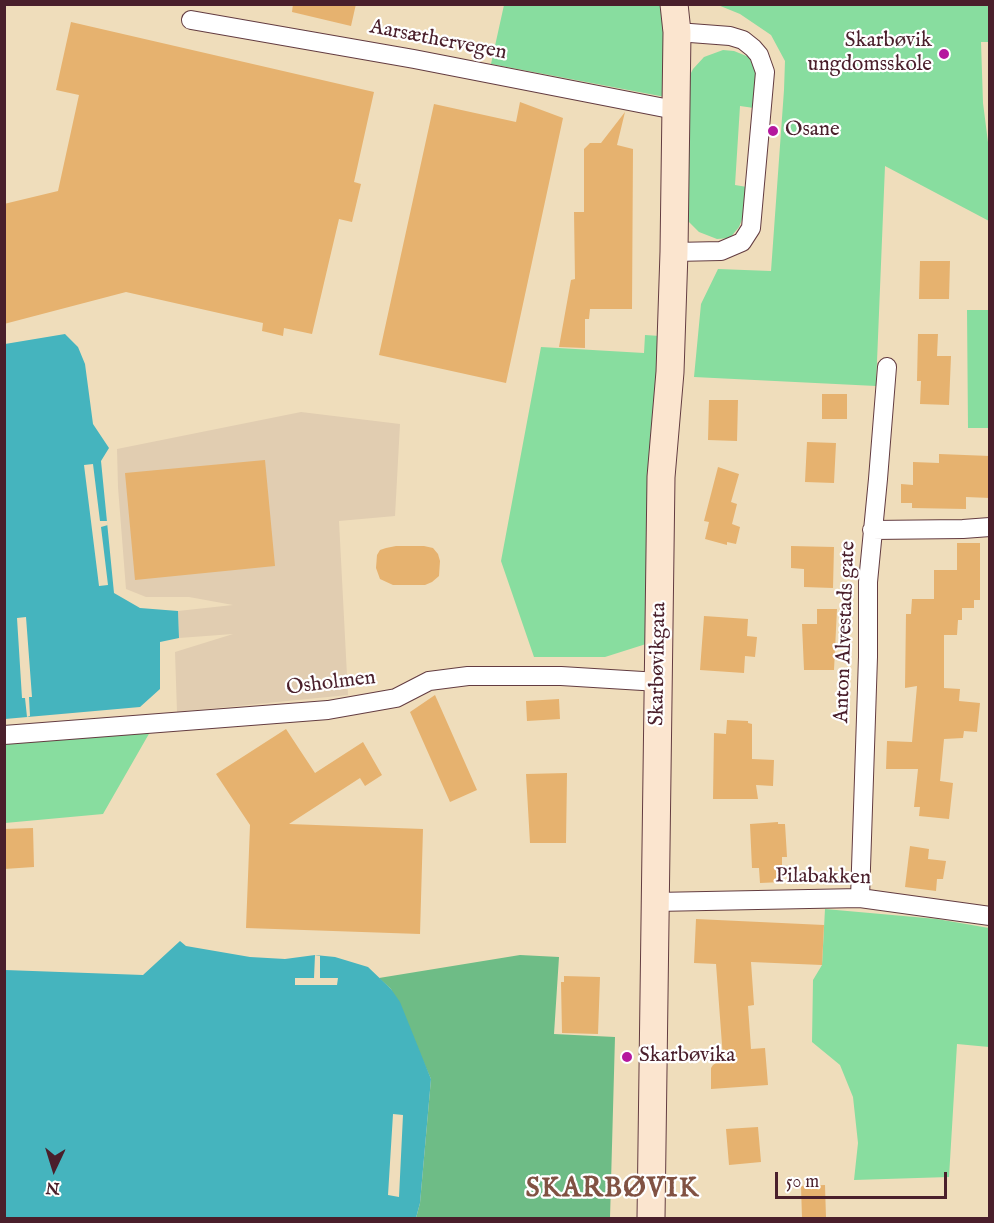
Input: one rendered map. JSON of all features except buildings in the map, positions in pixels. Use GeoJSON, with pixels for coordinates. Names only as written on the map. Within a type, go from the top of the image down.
{"type":"FeatureCollection","features":[{"type":"Feature","properties":{"kind":"main road","name":"Skarbøvikgata"},"geometry":{"type":"LineString","coordinates":[[651,1218],[661,477],[670,372],[674,252],[677,32],[674,4]]}},
{"type":"Feature","properties":{"kind":"street","name":"Aarsæthervegen"},"geometry":{"type":"LineString","coordinates":[[191,20],[391,54],[675,110]]}},
{"type":"Feature","properties":{"kind":"street"},"geometry":{"type":"LineString","coordinates":[[674,252],[721,251],[742,242],[751,228],[765,72],[759,55],[743,40],[730,36],[677,32]]}},
{"type":"Feature","properties":{"kind":"street","name":"Anton Alvestads gate"},"geometry":{"type":"LineString","coordinates":[[860,898],[868,657],[868,582],[887,367]]}},
{"type":"Feature","properties":{"kind":"street"},"geometry":{"type":"LineString","coordinates":[[872,530],[990,527]]}},
{"type":"Feature","properties":{"kind":"street","name":"Osholmen"},"geometry":{"type":"LineString","coordinates":[[4,735],[328,710],[396,698],[429,681],[468,676],[561,676],[659,682]]}},
{"type":"Feature","properties":{"kind":"street","name":"Pilabakken"},"geometry":{"type":"LineString","coordinates":[[655,902],[860,898],[990,916]]}},
{"type":"Feature","properties":{"kind":"shaded area"},"geometry":{"type":"Polygon","coordinates":[[[301,412],[400,424],[395,516],[339,521],[348,695],[177,712],[175,652],[233,634],[179,638],[178,611],[233,605],[189,597],[146,597],[126,589],[117,449],[301,412]]]}},
{"type":"Feature","properties":{"kind":"green space"},"geometry":{"type":"Polygon","coordinates":[[[504,5],[662,5],[668,28],[665,97],[491,64],[504,5]]]}},
{"type":"Feature","properties":{"kind":"green space"},"geometry":{"type":"Polygon","coordinates":[[[718,5],[989,5],[989,42],[981,42],[983,103],[990,158],[989,221],[885,166],[876,386],[694,377],[701,304],[718,269],[771,271],[784,90],[785,61],[771,35],[740,14],[718,5]]]}},
{"type":"Feature","properties":{"kind":"green space"},"geometry":{"type":"Polygon","coordinates":[[[723,50],[734,51],[749,57],[757,73],[754,108],[740,106],[735,185],[747,187],[745,212],[739,227],[730,238],[717,239],[699,232],[684,217],[685,85],[693,69],[704,57],[723,50]]]}},
{"type":"Feature","properties":{"kind":"green space"},"geometry":{"type":"Polygon","coordinates":[[[967,310],[989,310],[989,428],[968,428],[967,310]]]}},
{"type":"Feature","properties":{"kind":"green space"},"geometry":{"type":"Polygon","coordinates":[[[645,335],[660,336],[646,644],[605,657],[534,657],[501,561],[541,347],[644,353],[645,335]]]}},
{"type":"Feature","properties":{"kind":"green space"},"geometry":{"type":"Polygon","coordinates":[[[150,732],[103,814],[5,823],[5,744],[150,732]]]}},
{"type":"Feature","properties":{"kind":"green space"},"geometry":{"type":"Polygon","coordinates":[[[825,909],[937,919],[989,928],[989,1047],[957,1044],[949,1177],[854,1180],[858,1143],[853,1097],[840,1065],[812,1042],[813,980],[822,965],[825,909]]]}},
{"type":"Feature","properties":{"kind":"green space"},"geometry":{"type":"Polygon","coordinates":[[[520,955],[559,957],[554,1034],[615,1037],[610,1218],[416,1218],[420,1203],[431,1079],[391,989],[379,978],[520,955]]]}},
{"type":"Feature","properties":{"kind":"water"},"geometry":{"type":"Polygon","coordinates":[[[65,334],[78,347],[85,364],[93,424],[109,448],[101,461],[114,593],[140,608],[178,611],[179,638],[160,642],[160,689],[140,707],[5,719],[5,344],[65,334]]]}},
{"type":"Feature","properties":{"kind":"water"},"geometry":{"type":"Polygon","coordinates":[[[180,941],[186,946],[250,957],[285,959],[315,955],[335,957],[368,967],[391,989],[400,1002],[431,1079],[420,1203],[416,1218],[5,1218],[5,970],[143,975],[180,941]]]}},
{"type":"Feature","properties":{"kind":"pier"},"geometry":{"type":"Polygon","coordinates":[[[93,464],[100,521],[107,521],[108,525],[101,527],[108,585],[99,586],[84,465],[93,464]]]}},
{"type":"Feature","properties":{"kind":"pier"},"geometry":{"type":"Polygon","coordinates":[[[26,617],[32,697],[29,697],[30,716],[27,717],[25,698],[22,698],[17,618],[26,617]]]}},
{"type":"Feature","properties":{"kind":"pier"},"geometry":{"type":"Polygon","coordinates":[[[315,955],[320,956],[320,978],[338,978],[337,985],[295,985],[295,978],[314,978],[315,955]]]}},
{"type":"Feature","properties":{"kind":"pier"},"geometry":{"type":"Polygon","coordinates":[[[393,1114],[403,1115],[399,1197],[388,1195],[393,1114]]]}},
{"type":"Feature","properties":{"kind":"place","name":"Skarbøvik ungdomsskole"},"geometry":{"type":"Point","coordinates":[944,54]}},
{"type":"Feature","properties":{"kind":"place","name":"Osane"},"geometry":{"type":"Point","coordinates":[773,131]}},
{"type":"Feature","properties":{"kind":"place","name":"Skarbøvika"},"geometry":{"type":"Point","coordinates":[627,1057]}},
{"type":"Feature","properties":{"kind":"district","name":"SKARBØVIK"},"geometry":{"type":"Point","coordinates":[613,1190]}}]}
